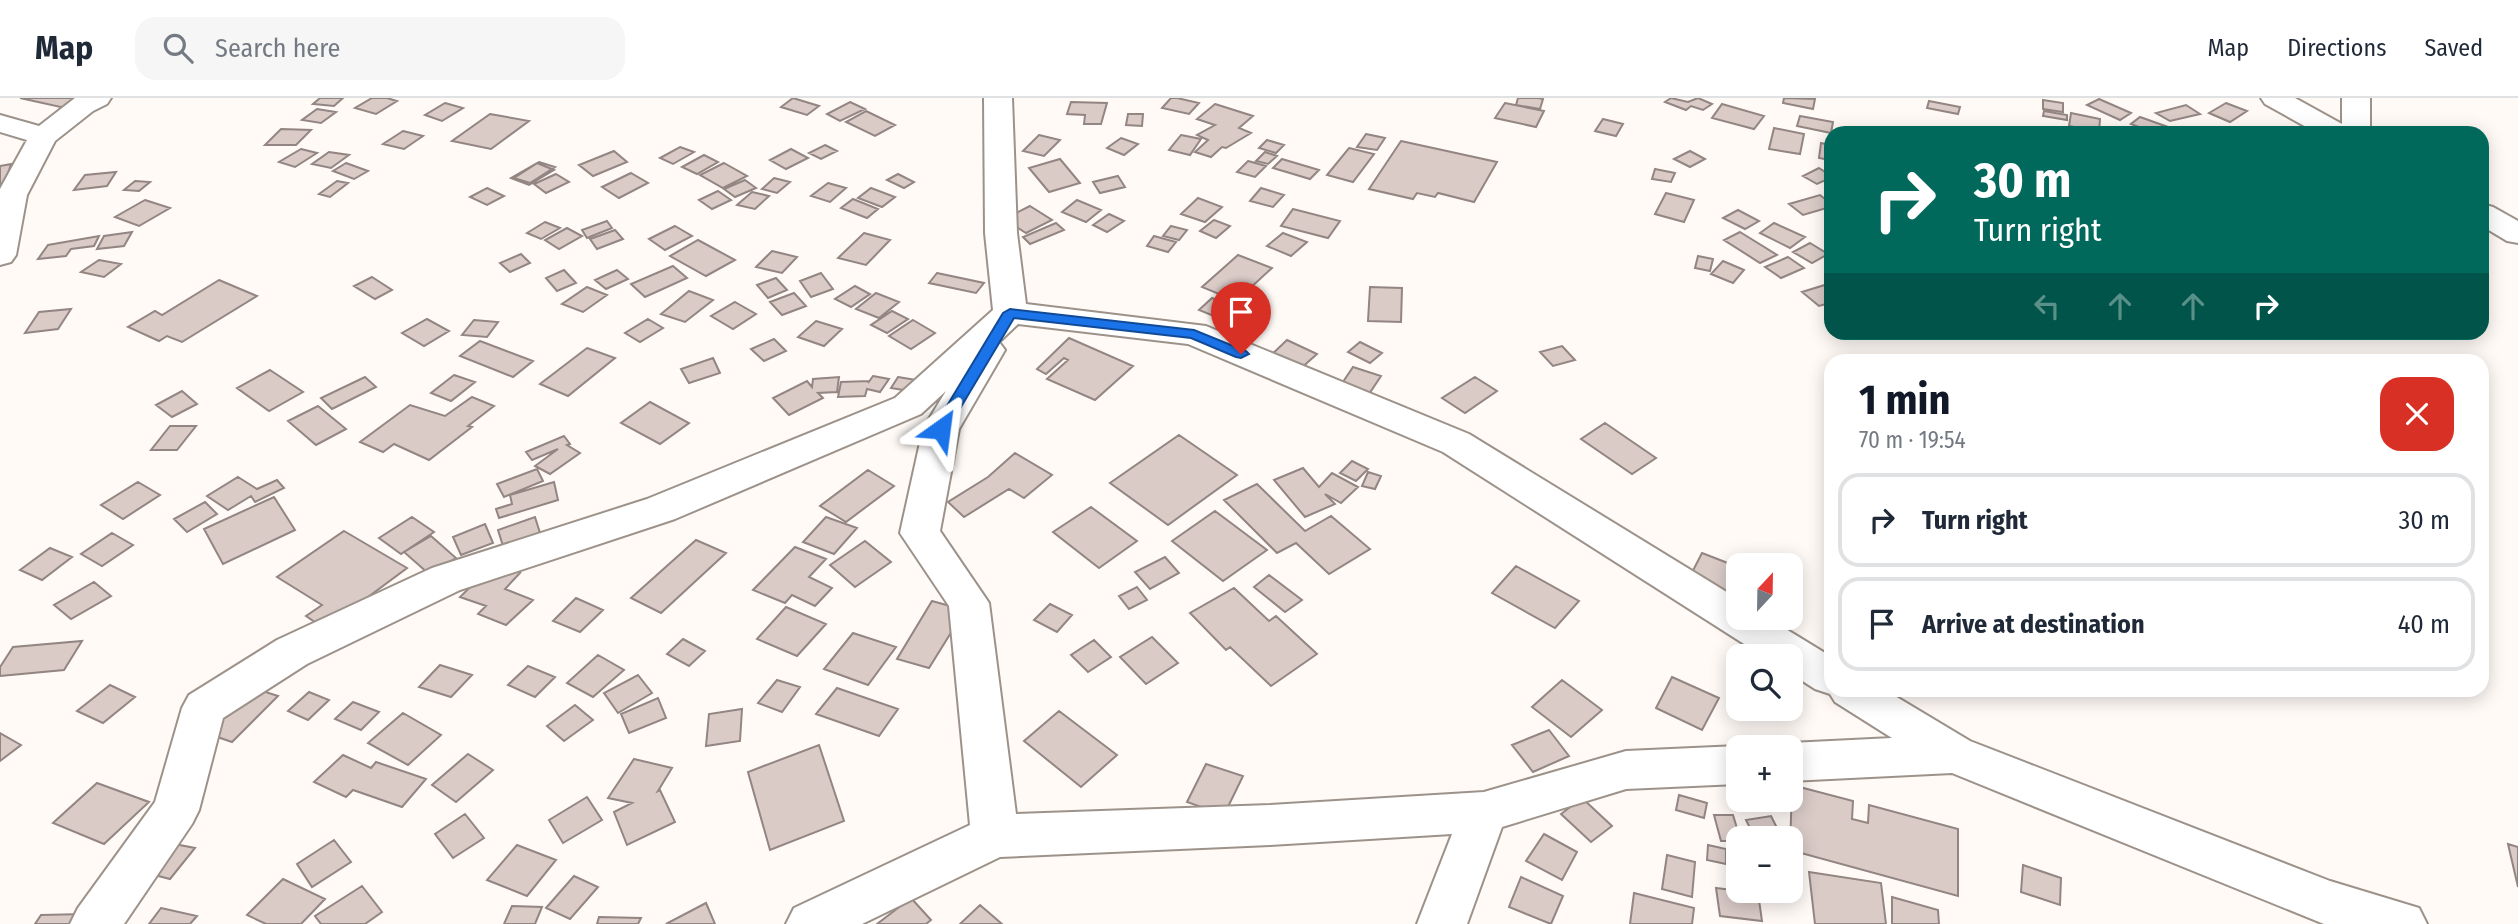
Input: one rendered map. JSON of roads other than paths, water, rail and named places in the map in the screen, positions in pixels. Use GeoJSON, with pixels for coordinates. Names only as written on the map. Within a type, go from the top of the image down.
{"type":"FeatureCollection","features":[{"type":"Feature","properties":{"kind":"street"},"geometry":{"type":"LineString","coordinates":[[0,255],[12,195],[43,136],[83,105],[97,98]]}},
{"type":"Feature","properties":{"kind":"street"},"geometry":{"type":"LineString","coordinates":[[995,836],[969,603],[920,533],[941,429],[1010,313],[1001,233],[998,98]]}},
{"type":"Feature","properties":{"kind":"street"},"geometry":{"type":"LineString","coordinates":[[2275,98],[2325,126]]}},
{"type":"Feature","properties":{"kind":"street"},"geometry":{"type":"LineString","coordinates":[[2356,98],[2356,126]]}},
{"type":"Feature","properties":{"kind":"street"},"geometry":{"type":"LineString","coordinates":[[0,123],[43,136]]}},
{"type":"Feature","properties":{"kind":"street"},"geometry":{"type":"LineString","coordinates":[[2489,217],[2518,234]]}},
{"type":"Feature","properties":{"kind":"street"},"geometry":{"type":"LineString","coordinates":[[95,924],[176,810],[204,708],[292,652],[446,579],[661,509],[908,406],[1010,313],[1194,334],[1456,443],[1824,673]]}},
{"type":"Feature","properties":{"kind":"street"},"geometry":{"type":"LineString","coordinates":[[1861,697],[1954,754],[2341,914],[2402,924]]}},
{"type":"Feature","properties":{"kind":"street"},"geometry":{"type":"LineString","coordinates":[[1803,761],[1954,754]]}},
{"type":"Feature","properties":{"kind":"street"},"geometry":{"type":"LineString","coordinates":[[811,924],[995,836],[1269,825],[1484,812],[1626,770],[1726,766]]}},
{"type":"Feature","properties":{"kind":"street"},"geometry":{"type":"LineString","coordinates":[[1443,924],[1484,812]]}}]}
